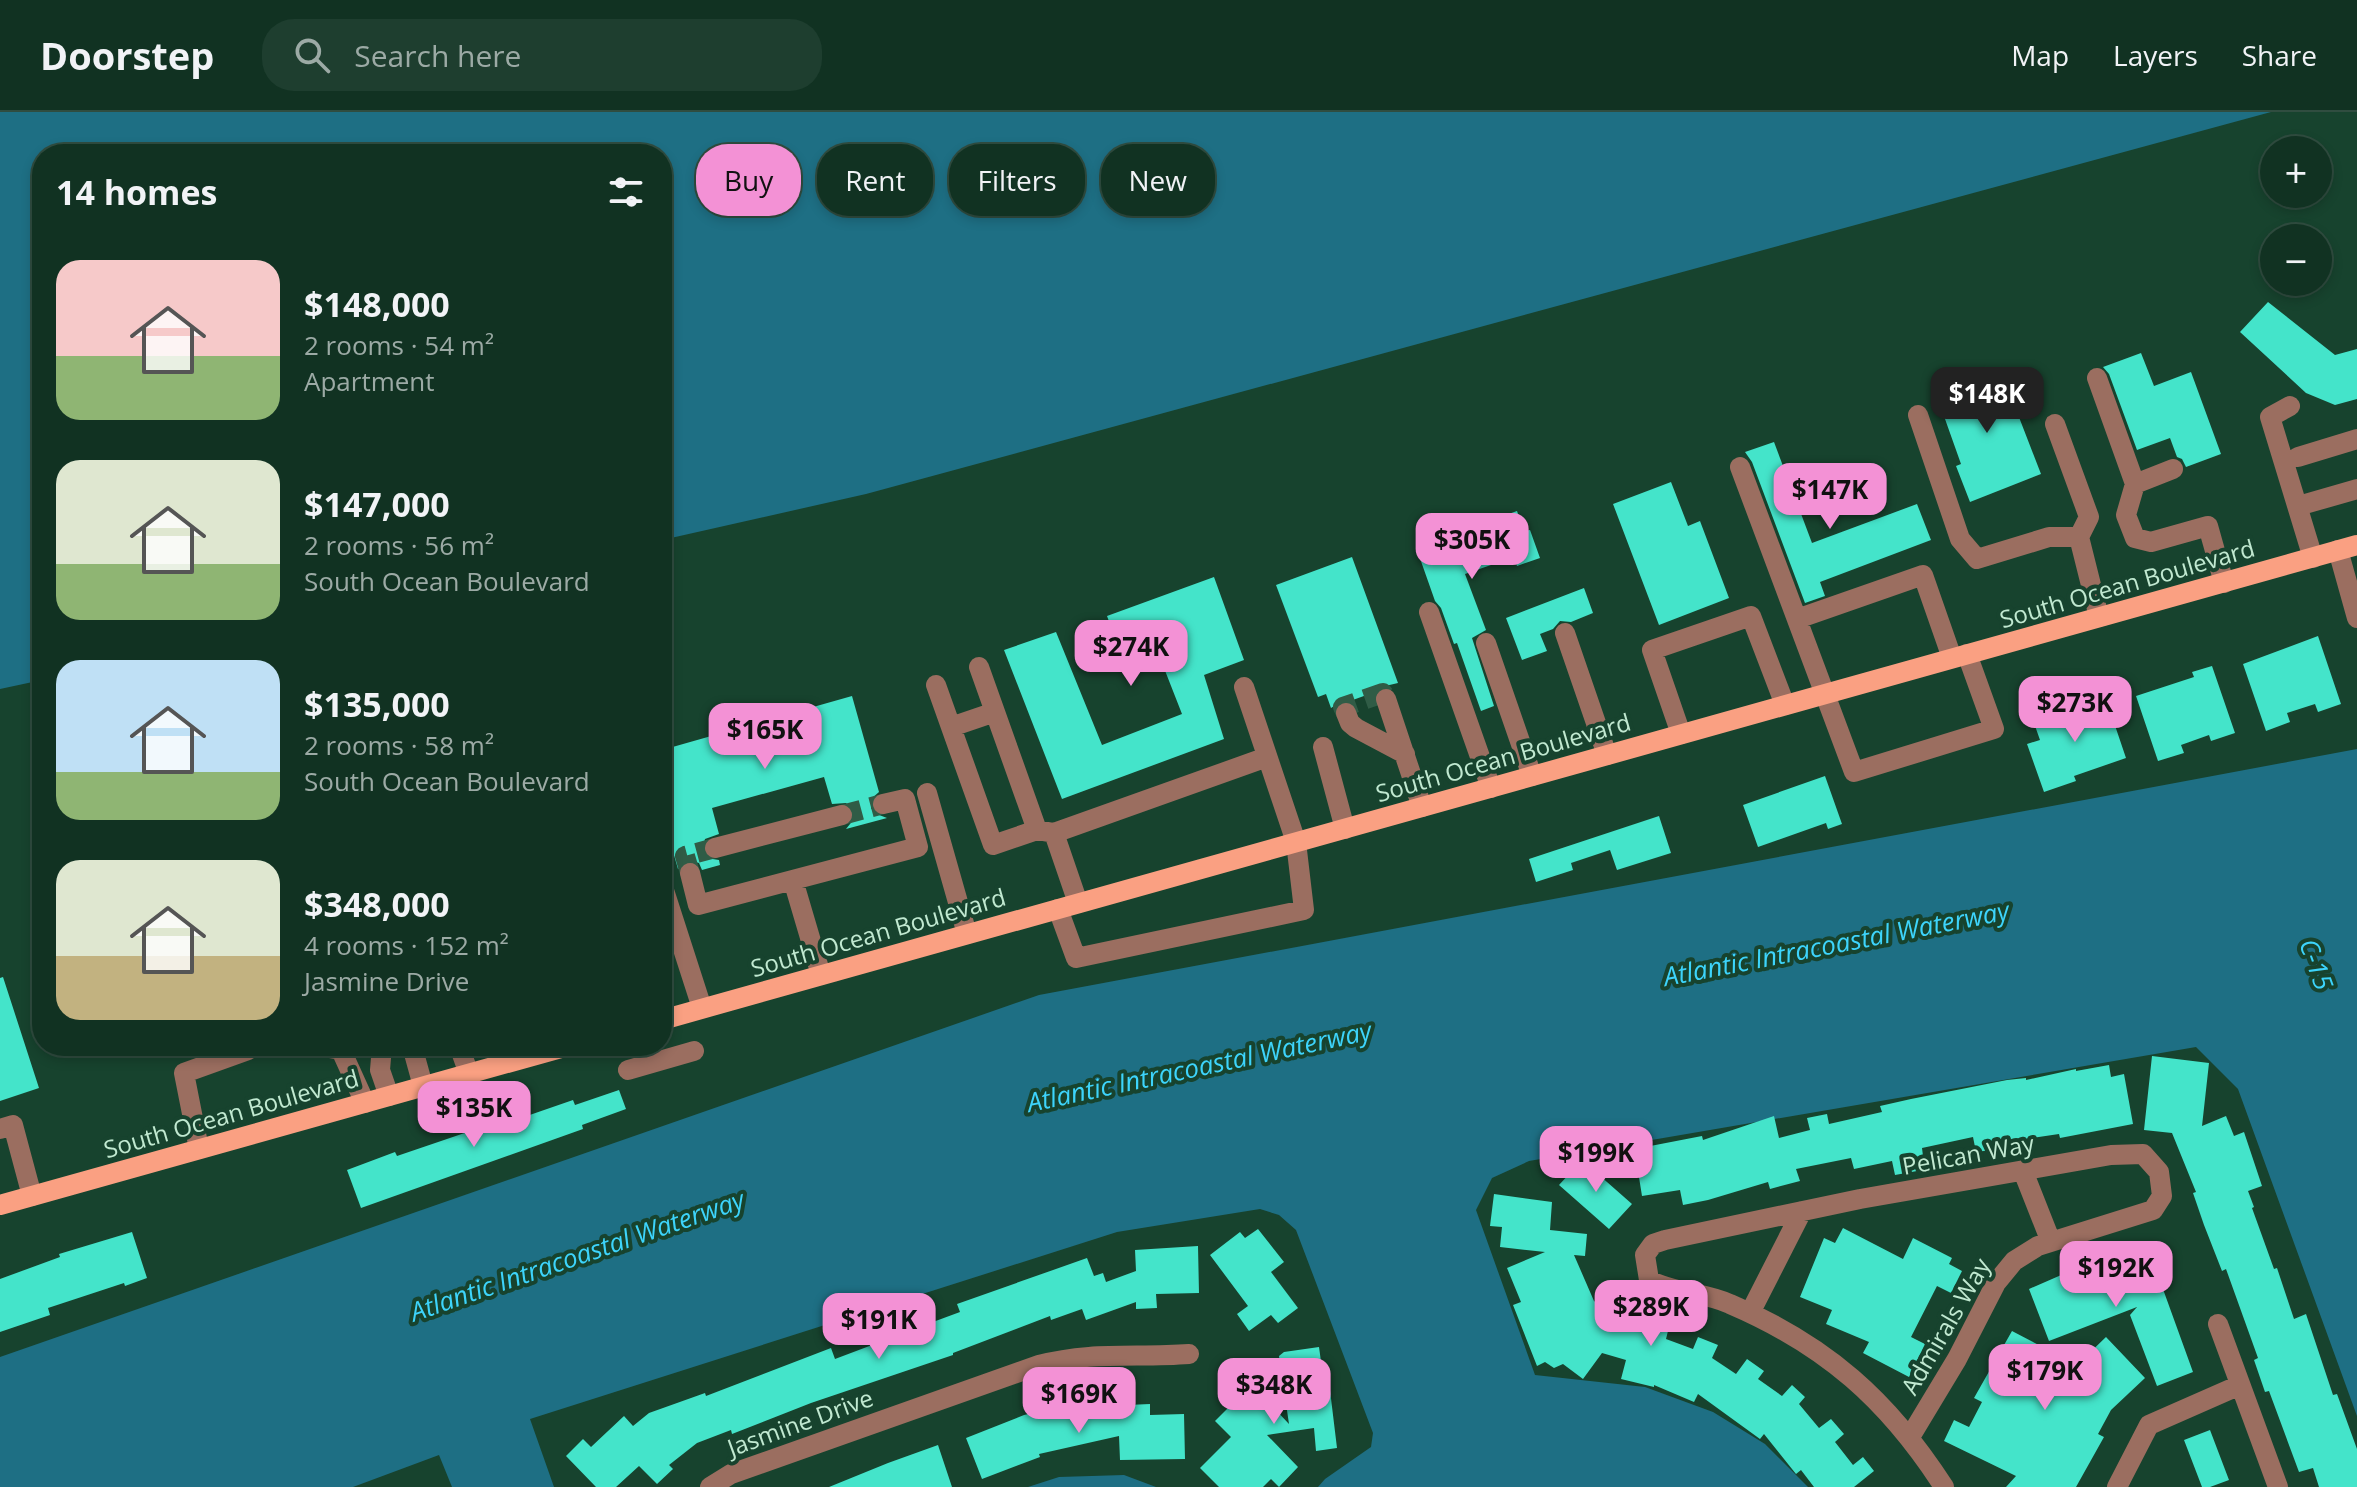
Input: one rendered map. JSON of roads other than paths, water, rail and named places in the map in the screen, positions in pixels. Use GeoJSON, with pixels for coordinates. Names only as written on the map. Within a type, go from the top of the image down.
{"type":"FeatureCollection","features":[{"type":"Feature","properties":{"kind":"main road","name":"South Ocean Boulevard"},"geometry":{"type":"LineString","coordinates":[[672,1017],[2348,548]]}},
{"type":"Feature","properties":{"kind":"main road","name":"South Ocean Boulevard"},"geometry":{"type":"LineString","coordinates":[[0,1205],[533,1056]]}},
{"type":"Feature","properties":{"kind":"street"},"geometry":{"type":"LineString","coordinates":[[2097,378],[2135,484],[2126,515],[2135,538],[2151,542],[2208,526],[2224,583]]}},
{"type":"Feature","properties":{"kind":"street"},"geometry":{"type":"LineString","coordinates":[[2290,406],[2270,417],[2313,558]]}},
{"type":"Feature","properties":{"kind":"street"},"geometry":{"type":"LineString","coordinates":[[1918,415],[1960,539],[1977,559],[2049,537],[2079,537]]}},
{"type":"Feature","properties":{"kind":"street"},"geometry":{"type":"LineString","coordinates":[[2055,424],[2089,517],[2079,537],[2099,617]]}},
{"type":"Feature","properties":{"kind":"street"},"geometry":{"type":"LineString","coordinates":[[2298,457],[2357,439]]}},
{"type":"Feature","properties":{"kind":"street"},"geometry":{"type":"LineString","coordinates":[[1740,467],[1854,772],[1994,729],[1923,575],[1797,619]]}},
{"type":"Feature","properties":{"kind":"street"},"geometry":{"type":"LineString","coordinates":[[2135,484],[2173,469]]}},
{"type":"Feature","properties":{"kind":"street"},"geometry":{"type":"LineString","coordinates":[[2298,506],[2357,489]]}},
{"type":"Feature","properties":{"kind":"street"},"geometry":{"type":"LineString","coordinates":[[2348,548],[2357,618]]}},
{"type":"Feature","properties":{"kind":"street"},"geometry":{"type":"LineString","coordinates":[[1429,612],[1491,788]]}},
{"type":"Feature","properties":{"kind":"street"},"geometry":{"type":"LineString","coordinates":[[1681,734],[1652,650],[1751,616],[1785,705]]}},
{"type":"Feature","properties":{"kind":"street"},"geometry":{"type":"LineString","coordinates":[[1565,633],[1607,755]]}},
{"type":"Feature","properties":{"kind":"street"},"geometry":{"type":"LineString","coordinates":[[1486,643],[1532,776]]}},
{"type":"Feature","properties":{"kind":"street"},"geometry":{"type":"LineString","coordinates":[[979,667],[1045,832],[1068,906],[1076,958],[1304,910],[1296,842],[1244,687]]}},
{"type":"Feature","properties":{"kind":"street"},"geometry":{"type":"LineString","coordinates":[[936,685],[993,845],[1045,832],[1267,757]]}},
{"type":"Feature","properties":{"kind":"street"},"geometry":{"type":"LineString","coordinates":[[1386,699],[1422,807]]}},
{"type":"Feature","properties":{"kind":"street"},"geometry":{"type":"LineString","coordinates":[[951,727],[995,712]]}},
{"type":"Feature","properties":{"kind":"street"},"geometry":{"type":"LineString","coordinates":[[1346,713],[1356,728],[1405,754]]}},
{"type":"Feature","properties":{"kind":"street"},"geometry":{"type":"LineString","coordinates":[[1323,747],[1345,829]]}},
{"type":"Feature","properties":{"kind":"street"},"geometry":{"type":"LineString","coordinates":[[927,793],[967,934]]}},
{"type":"Feature","properties":{"kind":"street"},"geometry":{"type":"LineString","coordinates":[[690,873],[698,905],[918,847],[905,799],[883,804]]}},
{"type":"Feature","properties":{"kind":"street"},"geometry":{"type":"LineString","coordinates":[[715,848],[842,815]]}},
{"type":"Feature","properties":{"kind":"street"},"geometry":{"type":"LineString","coordinates":[[793,880],[821,975]]}},
{"type":"Feature","properties":{"kind":"street"},"geometry":{"type":"LineString","coordinates":[[672,915],[702,1008]]}},
{"type":"Feature","properties":{"kind":"street"},"geometry":{"type":"LineString","coordinates":[[672,1052],[694,1051]]}},
{"type":"Feature","properties":{"kind":"street"},"geometry":{"type":"LineString","coordinates":[[199,1149],[184,1073],[231,1056]]}},
{"type":"Feature","properties":{"kind":"street"},"geometry":{"type":"LineString","coordinates":[[350,1056],[365,1103]]}},
{"type":"Feature","properties":{"kind":"street"},"geometry":{"type":"LineString","coordinates":[[381,1056],[380,1070],[389,1096]]}},
{"type":"Feature","properties":{"kind":"street"},"geometry":{"type":"LineString","coordinates":[[415,1056],[423,1086]]}},
{"type":"Feature","properties":{"kind":"street"},"geometry":{"type":"LineString","coordinates":[[463,1056],[469,1074]]}},
{"type":"Feature","properties":{"kind":"street"},"geometry":{"type":"LineString","coordinates":[[628,1070],[654,1056]]}},
{"type":"Feature","properties":{"kind":"street"},"geometry":{"type":"LineString","coordinates":[[0,1129],[13,1125],[32,1196]]}},
{"type":"Feature","properties":{"kind":"street","name":"Pelican Way"},"geometry":{"type":"LineString","coordinates":[[1944,1487],[1910,1437],[1852,1377],[1815,1349],[1727,1302],[1690,1291],[1661,1287],[1649,1280],[1645,1255],[1653,1244],[1665,1240],[1802,1211],[2111,1155],[2143,1154]]}},
{"type":"Feature","properties":{"kind":"street","name":"Admirals Way"},"geometry":{"type":"LineString","coordinates":[[1910,1437],[1957,1359],[2004,1271],[2025,1253],[2051,1242],[2153,1210],[2162,1196],[2159,1172],[2143,1154]]}},
{"type":"Feature","properties":{"kind":"street"},"geometry":{"type":"LineString","coordinates":[[2023,1171],[2051,1242]]}},
{"type":"Feature","properties":{"kind":"street"},"geometry":{"type":"LineString","coordinates":[[1750,1313],[1802,1211]]}},
{"type":"Feature","properties":{"kind":"street"},"geometry":{"type":"LineString","coordinates":[[2218,1324],[2278,1487]]}},
{"type":"Feature","properties":{"kind":"street","name":"Jasmine Drive"},"geometry":{"type":"LineString","coordinates":[[710,1487],[731,1474],[1039,1365],[1098,1354],[1156,1357],[1189,1354]]}},
{"type":"Feature","properties":{"kind":"street"},"geometry":{"type":"LineString","coordinates":[[2117,1487],[2149,1425],[2240,1385]]}},
{"type":"Feature","properties":{"kind":"water"},"geometry":{"type":"Polygon","coordinates":[[[0,112],[2271,112],[866,494],[672,538],[672,144],[32,144],[32,682],[0,689],[0,112]]]}},
{"type":"Feature","properties":{"kind":"water"},"geometry":{"type":"Polygon","coordinates":[[[2357,749],[2357,1416],[2238,1089],[2196,1047],[1529,1161],[1492,1178],[1476,1210],[1535,1375],[1645,1387],[1713,1412],[1765,1444],[1808,1487],[1318,1487],[1371,1447],[1373,1433],[1296,1230],[1279,1215],[1260,1209],[1117,1232],[530,1419],[554,1487],[452,1487],[439,1455],[353,1487],[0,1487],[0,1357],[1039,995],[2357,749]]]}},
{"type":"Feature","properties":{"kind":"water"},"geometry":{"type":"Polygon","coordinates":[[[1124,1475],[1156,1487],[1028,1487],[1059,1477],[1124,1475]]]}},
{"type":"Feature","properties":{"kind":"tunnel"},"geometry":{"type":"LineString","coordinates":[[1346,713],[1343,707],[1383,693],[1386,699]]}},
{"type":"Feature","properties":{"kind":"tunnel"},"geometry":{"type":"LineString","coordinates":[[842,815],[883,804]]}},
{"type":"Feature","properties":{"kind":"tunnel"},"geometry":{"type":"LineString","coordinates":[[690,873],[685,856],[715,848]]}},
{"type":"Feature","properties":{"kind":"water label","name":"Atlantic Intracoastal Waterway"},"geometry":{"type":"Point","coordinates":[1836,943]}},
{"type":"Feature","properties":{"kind":"water label","name":"C-15"},"geometry":{"type":"Point","coordinates":[2317,964]}},
{"type":"Feature","properties":{"kind":"water label","name":"Atlantic Intracoastal Waterway"},"geometry":{"type":"Point","coordinates":[1199,1066]}},
{"type":"Feature","properties":{"kind":"water label","name":"Atlantic Intracoastal Waterway"},"geometry":{"type":"Point","coordinates":[577,1255]}}]}
